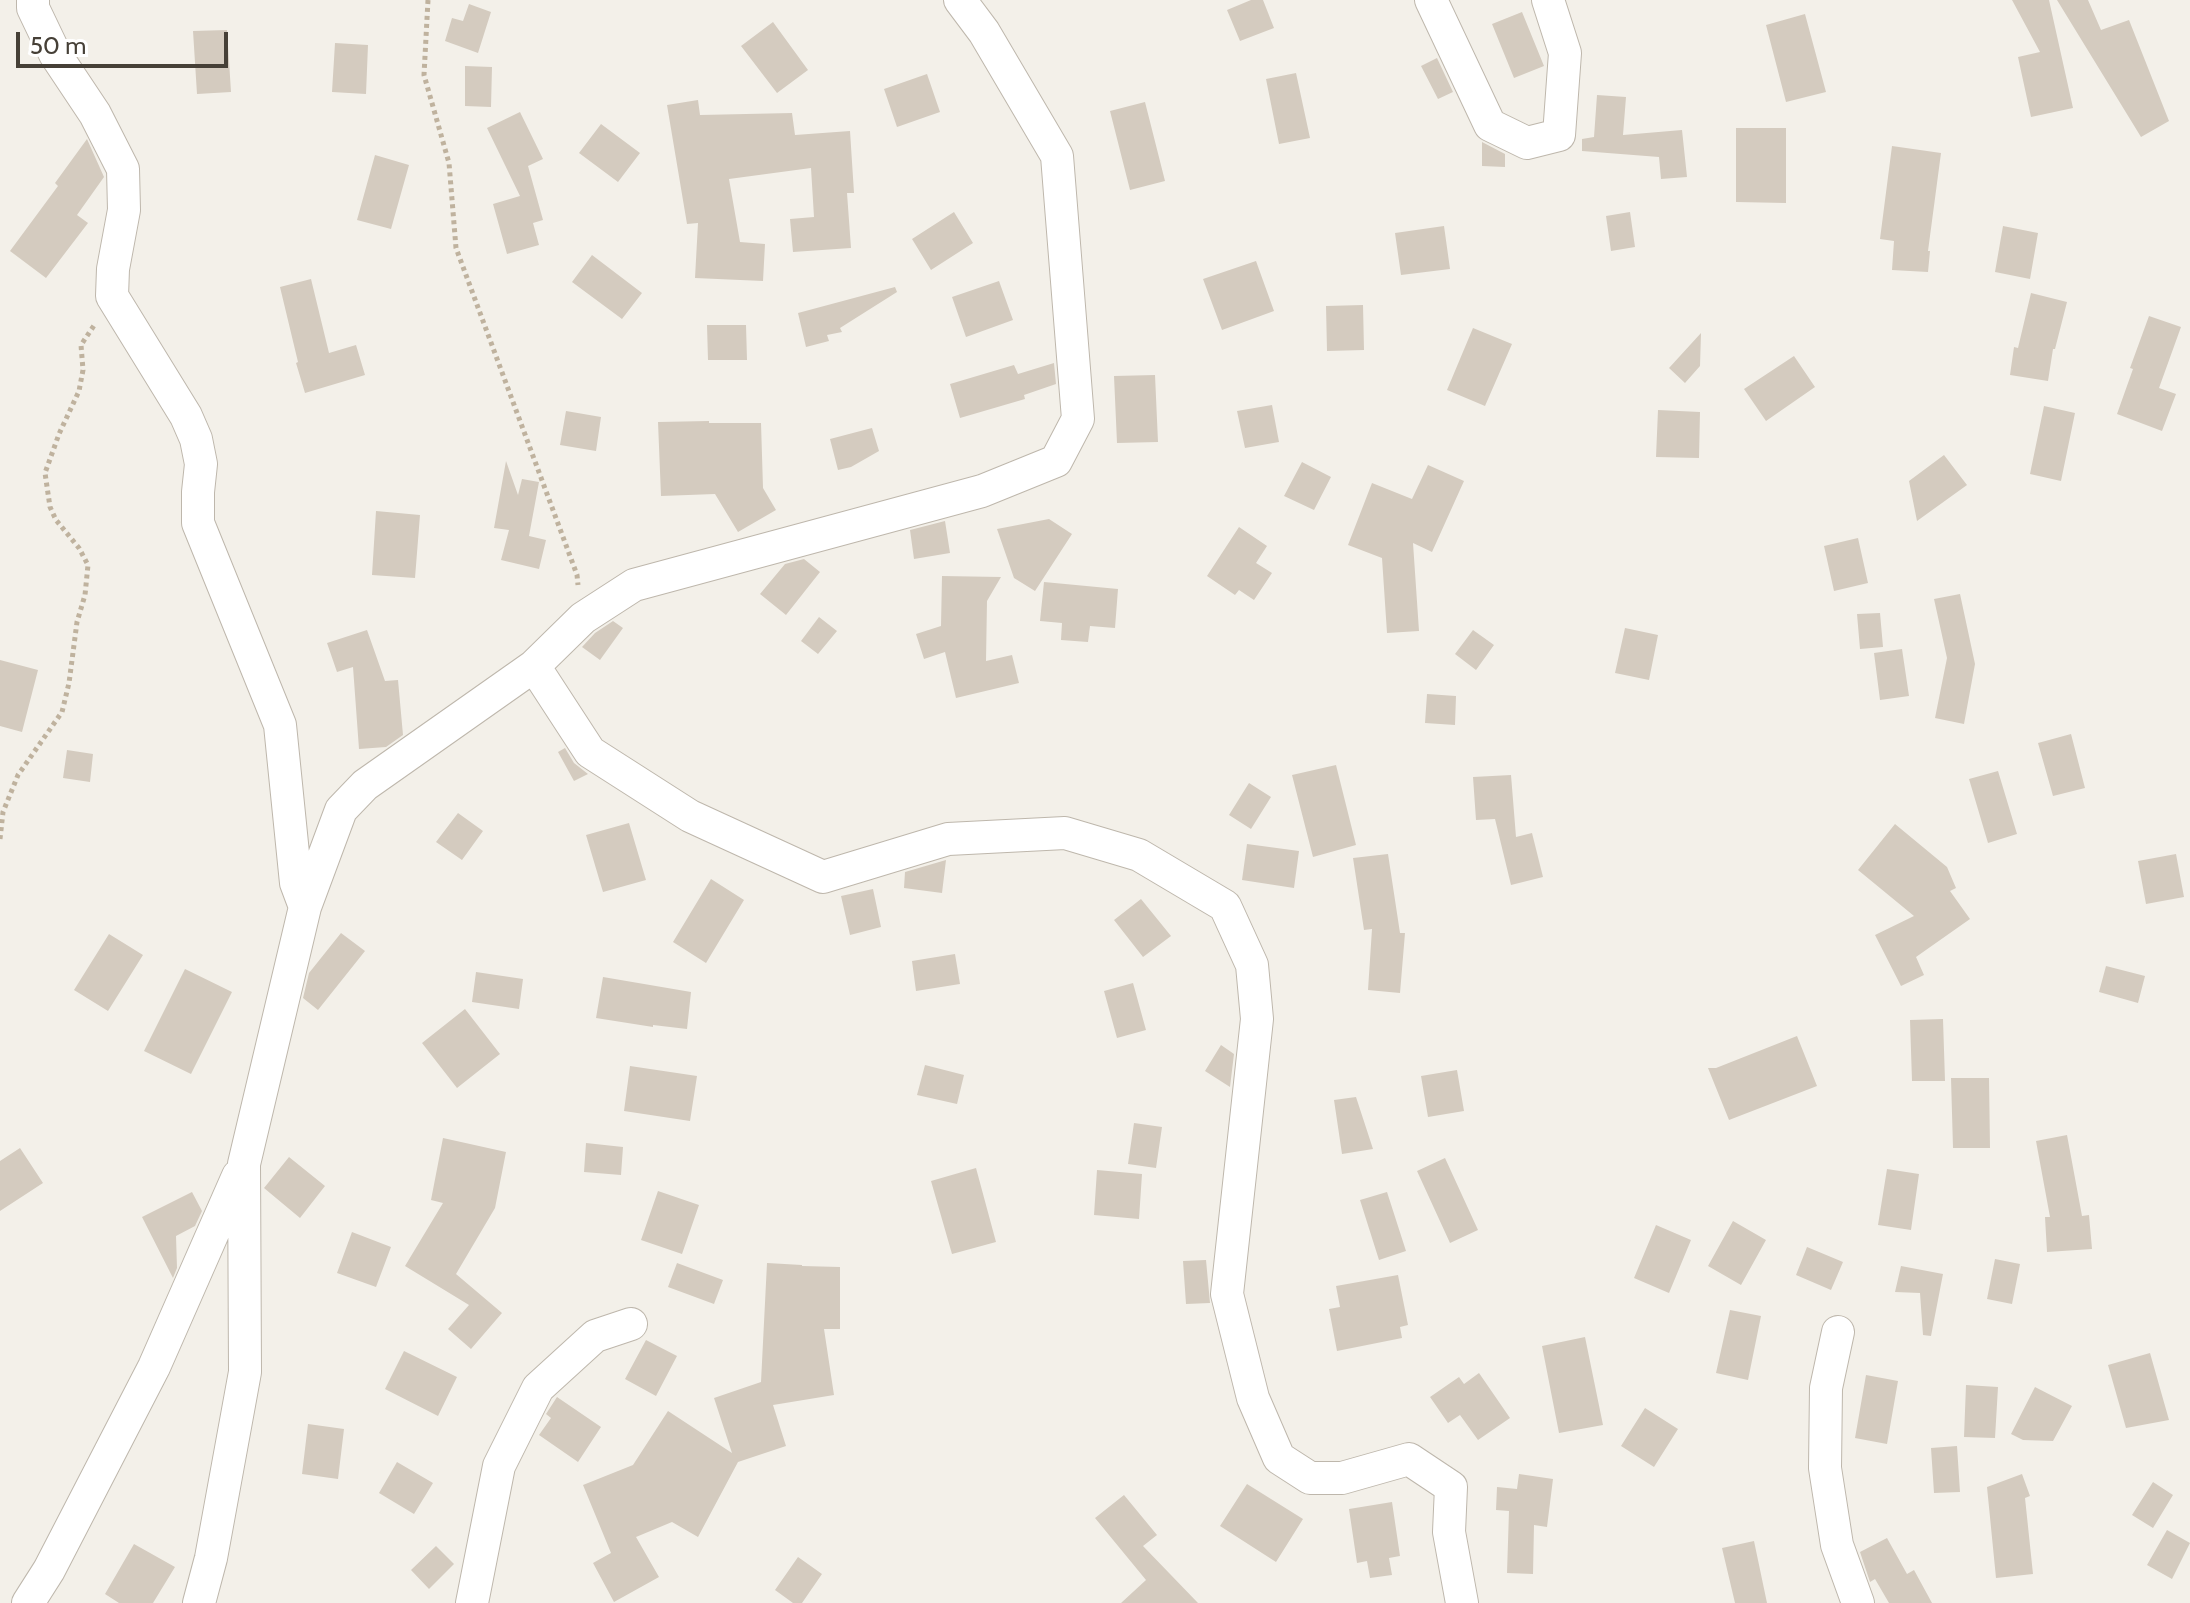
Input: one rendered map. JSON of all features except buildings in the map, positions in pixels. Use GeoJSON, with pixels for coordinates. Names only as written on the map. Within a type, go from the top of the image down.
{"type":"FeatureCollection","features":[{"type":"Feature","properties":{"kind":"street"},"geometry":{"type":"LineString","coordinates":[[33,0],[33,8],[55,54],[95,114],[123,169],[124,210],[113,269],[112,296],[186,416],[196,439],[201,464],[198,523],[280,725],[296,883],[305,907]]}},
{"type":"Feature","properties":{"kind":"street"},"geometry":{"type":"LineString","coordinates":[[28,1603],[49,1570],[154,1367],[244,1164],[305,907],[341,810],[365,785],[534,666],[583,618],[634,585],[982,491],[1056,461],[1078,419],[1057,156],[984,32],[960,0]]}},
{"type":"Feature","properties":{"kind":"street"},"geometry":{"type":"LineString","coordinates":[[1431,0],[1490,125],[1527,143],[1559,135],[1565,53],[1548,0]]}},
{"type":"Feature","properties":{"kind":"street"},"geometry":{"type":"LineString","coordinates":[[534,666],[590,752],[690,816],[823,877],[948,839],[1065,833],[1139,855],[1225,906],[1252,965],[1257,1019],[1227,1294],[1253,1398],[1279,1458],[1310,1478],[1342,1478],[1409,1459],[1451,1487],[1449,1532],[1462,1603]]}},
{"type":"Feature","properties":{"kind":"street"},"geometry":{"type":"LineString","coordinates":[[199,1603],[211,1558],[245,1372],[244,1164]]}},
{"type":"Feature","properties":{"kind":"street"},"geometry":{"type":"LineString","coordinates":[[472,1603],[499,1466],[538,1388],[595,1336],[631,1324]]}},
{"type":"Feature","properties":{"kind":"street"},"geometry":{"type":"LineString","coordinates":[[1838,1332],[1826,1388],[1825,1468],[1837,1545],[1858,1603]]}},
{"type":"Feature","properties":{"kind":"path"},"geometry":{"type":"LineString","coordinates":[[428,0],[424,75],[449,163],[456,248],[577,575],[583,618]]}},
{"type":"Feature","properties":{"kind":"path"},"geometry":{"type":"LineString","coordinates":[[0,839],[3,812],[12,791],[28,761],[62,712],[69,683],[88,565],[79,548],[56,520],[50,507],[45,473],[79,391],[83,370],[81,345],[112,296]]}}]}
